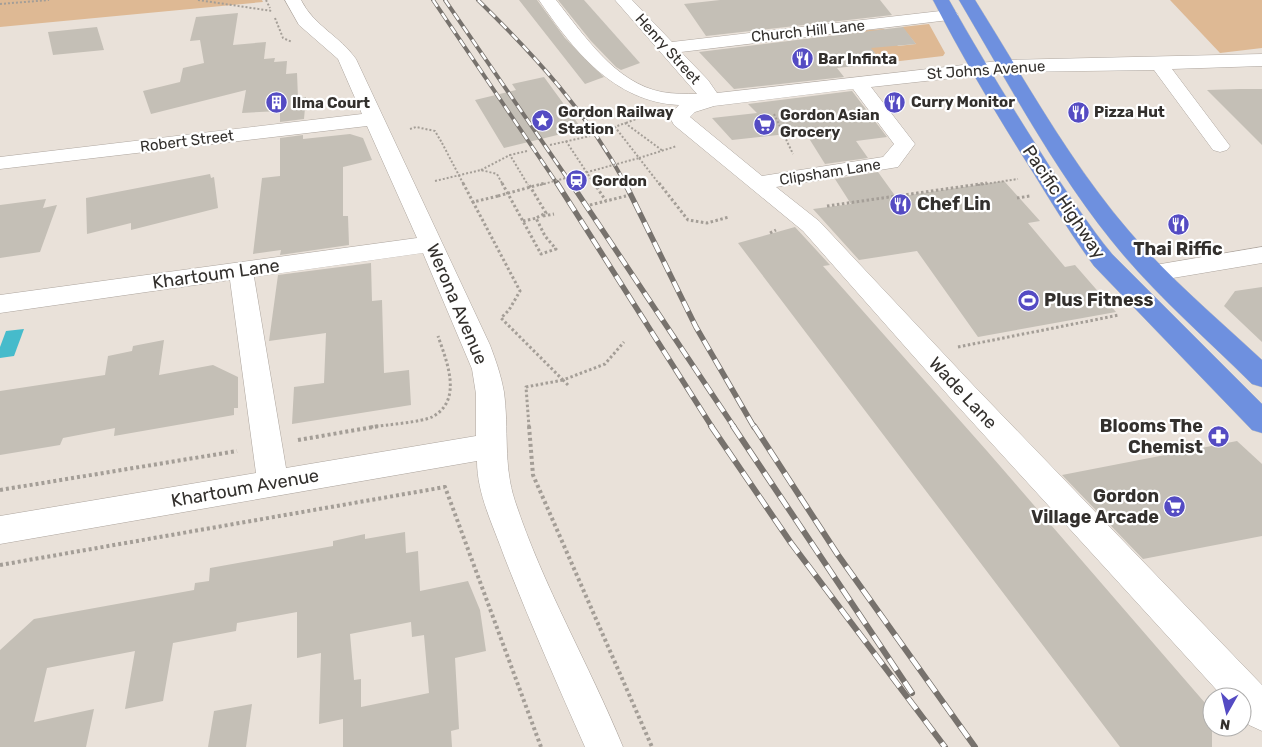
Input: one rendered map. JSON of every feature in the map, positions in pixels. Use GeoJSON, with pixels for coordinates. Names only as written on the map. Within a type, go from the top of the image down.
{"type":"FeatureCollection","features":[{"type":"Feature","properties":{"kind":"highway","name":"Pacific Highway"},"geometry":{"type":"LineString","coordinates":[[967,0],[1007,66],[1103,214],[1155,273],[1262,377]]}},
{"type":"Feature","properties":{"kind":"highway","name":"Pacific Highway"},"geometry":{"type":"LineString","coordinates":[[945,8],[1043,174],[1085,237],[1103,260],[1262,422]]}},
{"type":"Feature","properties":{"kind":"street","name":"Werona Avenue"},"geometry":{"type":"LineString","coordinates":[[293,0],[299,15],[308,25],[343,52],[432,244],[486,369],[490,394],[492,473],[499,500],[548,624],[604,747]]}},
{"type":"Feature","properties":{"kind":"street"},"geometry":{"type":"LineString","coordinates":[[547,0],[599,62],[629,86],[656,97],[711,100]]}},
{"type":"Feature","properties":{"kind":"street"},"geometry":{"type":"LineString","coordinates":[[564,0],[622,63],[640,77],[711,100]]}},
{"type":"Feature","properties":{"kind":"street","name":"Henry Street"},"geometry":{"type":"LineString","coordinates":[[623,0],[701,84],[711,100]]}},
{"type":"Feature","properties":{"kind":"street","name":"Church Hill Lane"},"geometry":{"type":"LineString","coordinates":[[666,48],[945,8]]}},
{"type":"Feature","properties":{"kind":"street","name":"St Johns Avenue"},"geometry":{"type":"LineString","coordinates":[[711,100],[979,68],[1262,60]]}},
{"type":"Feature","properties":{"kind":"street"},"geometry":{"type":"LineString","coordinates":[[1158,64],[1220,146]]}},
{"type":"Feature","properties":{"kind":"street","name":"Clipsham Lane"},"geometry":{"type":"LineString","coordinates":[[758,183],[890,162],[905,144],[857,82]]}},
{"type":"Feature","properties":{"kind":"street","name":"Wade Lane"},"geometry":{"type":"LineString","coordinates":[[711,100],[682,111],[679,116],[681,121],[798,214],[1262,712]]}},
{"type":"Feature","properties":{"kind":"street","name":"Robert Street"},"geometry":{"type":"LineString","coordinates":[[0,164],[374,119]]}},
{"type":"Feature","properties":{"kind":"street","name":"Khartoum Lane"},"geometry":{"type":"LineString","coordinates":[[0,304],[432,244]]}},
{"type":"Feature","properties":{"kind":"street"},"geometry":{"type":"LineString","coordinates":[[1155,273],[1262,255]]}},
{"type":"Feature","properties":{"kind":"street"},"geometry":{"type":"LineString","coordinates":[[241,271],[273,483]]}},
{"type":"Feature","properties":{"kind":"street","name":"Khartoum Avenue"},"geometry":{"type":"LineString","coordinates":[[0,530],[491,446]]}},
{"type":"Feature","properties":{"kind":"path"},"geometry":{"type":"LineString","coordinates":[[0,4],[49,0]]}},
{"type":"Feature","properties":{"kind":"path"},"geometry":{"type":"LineString","coordinates":[[198,0],[272,11]]}},
{"type":"Feature","properties":{"kind":"path"},"geometry":{"type":"LineString","coordinates":[[770,108],[784,131],[793,154]]}},
{"type":"Feature","properties":{"kind":"path"},"geometry":{"type":"LineString","coordinates":[[643,116],[615,127],[688,220],[707,223],[729,217]]}},
{"type":"Feature","properties":{"kind":"path"},"geometry":{"type":"LineString","coordinates":[[625,123],[663,151]]}},
{"type":"Feature","properties":{"kind":"path"},"geometry":{"type":"LineString","coordinates":[[410,129],[416,127],[435,131],[520,291],[509,310],[501,318],[568,385]]}},
{"type":"Feature","properties":{"kind":"path"},"geometry":{"type":"LineString","coordinates":[[550,145],[590,136]]}},
{"type":"Feature","properties":{"kind":"path"},"geometry":{"type":"LineString","coordinates":[[566,142],[606,201]]}},
{"type":"Feature","properties":{"kind":"path"},"geometry":{"type":"LineString","coordinates":[[473,202],[639,158],[682,144]]}},
{"type":"Feature","properties":{"kind":"path"},"geometry":{"type":"LineString","coordinates":[[435,181],[481,170],[510,155],[527,150]]}},
{"type":"Feature","properties":{"kind":"path"},"geometry":{"type":"LineString","coordinates":[[510,155],[546,213],[536,218]]}},
{"type":"Feature","properties":{"kind":"path"},"geometry":{"type":"LineString","coordinates":[[481,170],[497,174],[541,254],[556,249],[536,218]]}},
{"type":"Feature","properties":{"kind":"path"},"geometry":{"type":"LineString","coordinates":[[798,214],[819,208],[1027,178]]}},
{"type":"Feature","properties":{"kind":"path"},"geometry":{"type":"LineString","coordinates":[[590,205],[626,196]]}},
{"type":"Feature","properties":{"kind":"path"},"geometry":{"type":"LineString","coordinates":[[523,222],[554,214]]}},
{"type":"Feature","properties":{"kind":"path"},"geometry":{"type":"LineString","coordinates":[[955,348],[1126,314]]}},
{"type":"Feature","properties":{"kind":"path"},"geometry":{"type":"LineString","coordinates":[[0,490],[432,417],[448,402],[453,389],[438,336]]}},
{"type":"Feature","properties":{"kind":"path"},"geometry":{"type":"LineString","coordinates":[[624,342],[618,354],[604,366],[563,380],[526,387],[533,475],[652,747]]}},
{"type":"Feature","properties":{"kind":"path"},"geometry":{"type":"LineString","coordinates":[[0,565],[445,487],[541,747]]}},
{"type":"Feature","properties":{"kind":"shaded area"},"geometry":{"type":"Polygon","coordinates":[[[0,0],[262,0],[263,2],[0,27],[0,0]]]}},
{"type":"Feature","properties":{"kind":"shaded area"},"geometry":{"type":"Polygon","coordinates":[[[1170,0],[1262,0],[1262,48],[1220,53],[1170,0]]]}},
{"type":"Feature","properties":{"kind":"shaded area"},"geometry":{"type":"Polygon","coordinates":[[[929,24],[945,53],[943,56],[883,63],[856,31],[884,29],[898,46],[916,44],[902,27],[929,24]]]}},
{"type":"Feature","properties":{"kind":"water"},"geometry":{"type":"Polygon","coordinates":[[[24,329],[14,356],[0,358],[0,347],[6,331],[24,329]]]}},
{"type":"Feature","properties":{"kind":"building"},"geometry":{"type":"Polygon","coordinates":[[[519,0],[537,0],[565,38],[604,77],[585,84],[519,0]]]}},
{"type":"Feature","properties":{"kind":"building"},"geometry":{"type":"Polygon","coordinates":[[[558,0],[584,0],[640,63],[621,70],[616,67],[591,41],[558,0]]]}},
{"type":"Feature","properties":{"kind":"building"},"geometry":{"type":"Polygon","coordinates":[[[720,0],[880,0],[892,15],[706,36],[684,4],[720,0]]]}},
{"type":"Feature","properties":{"kind":"building"},"geometry":{"type":"Polygon","coordinates":[[[238,13],[233,45],[266,42],[264,59],[275,58],[274,62],[287,61],[286,74],[297,73],[298,98],[306,97],[304,119],[280,122],[280,111],[242,113],[246,90],[151,114],[143,91],[180,82],[183,68],[204,63],[200,40],[190,41],[196,17],[238,13]]]}},
{"type":"Feature","properties":{"kind":"building"},"geometry":{"type":"Polygon","coordinates":[[[97,27],[104,50],[53,55],[48,32],[97,27]]]}},
{"type":"Feature","properties":{"kind":"building"},"geometry":{"type":"Polygon","coordinates":[[[903,27],[916,44],[871,48],[883,63],[837,68],[844,77],[734,89],[699,52],[903,27]]]}},
{"type":"Feature","properties":{"kind":"building"},"geometry":{"type":"Polygon","coordinates":[[[544,77],[582,129],[504,148],[475,100],[516,90],[512,84],[544,77]]]}},
{"type":"Feature","properties":{"kind":"building"},"geometry":{"type":"Polygon","coordinates":[[[1262,89],[1262,145],[1207,90],[1262,89]]]}},
{"type":"Feature","properties":{"kind":"building"},"geometry":{"type":"Polygon","coordinates":[[[852,91],[887,137],[856,141],[868,158],[825,164],[805,132],[732,140],[712,118],[757,113],[748,104],[852,91]]]}},
{"type":"Feature","properties":{"kind":"building"},"geometry":{"type":"Polygon","coordinates":[[[350,134],[363,138],[372,160],[343,167],[343,216],[348,216],[349,245],[280,255],[281,250],[253,254],[262,178],[280,176],[280,138],[303,135],[303,139],[350,134]]]}},
{"type":"Feature","properties":{"kind":"building"},"geometry":{"type":"Polygon","coordinates":[[[878,172],[896,197],[1004,181],[1040,221],[1028,223],[1065,267],[1075,265],[1116,312],[978,337],[917,251],[859,260],[813,209],[851,204],[835,179],[878,172]]]}},
{"type":"Feature","properties":{"kind":"building"},"geometry":{"type":"Polygon","coordinates":[[[210,174],[211,178],[214,177],[218,208],[131,230],[131,223],[87,234],[86,198],[210,174]]]}},
{"type":"Feature","properties":{"kind":"building"},"geometry":{"type":"Polygon","coordinates":[[[46,199],[43,208],[57,205],[40,252],[0,258],[0,205],[46,199]]]}},
{"type":"Feature","properties":{"kind":"building"},"geometry":{"type":"Polygon","coordinates":[[[795,227],[830,265],[823,266],[987,451],[1202,699],[1202,737],[1212,737],[1212,747],[1120,747],[738,243],[795,227]]]}},
{"type":"Feature","properties":{"kind":"building"},"geometry":{"type":"Polygon","coordinates":[[[371,263],[372,301],[382,300],[384,373],[409,370],[411,405],[292,424],[294,387],[324,383],[326,333],[269,341],[278,275],[371,263]]]}},
{"type":"Feature","properties":{"kind":"building"},"geometry":{"type":"Polygon","coordinates":[[[1262,287],[1262,342],[1224,306],[1235,291],[1262,287]]]}},
{"type":"Feature","properties":{"kind":"building"},"geometry":{"type":"Polygon","coordinates":[[[164,340],[159,375],[213,365],[238,377],[238,408],[234,408],[234,415],[114,436],[115,428],[63,438],[60,445],[0,455],[0,391],[105,375],[108,356],[132,351],[133,346],[164,340]]]}},
{"type":"Feature","properties":{"kind":"building","name":"Gordon Village Arcade"},"geometry":{"type":"Polygon","coordinates":[[[1237,441],[1262,464],[1262,536],[1143,559],[1062,475],[1237,441]]]}},
{"type":"Feature","properties":{"kind":"building"},"geometry":{"type":"Polygon","coordinates":[[[405,532],[406,553],[418,551],[420,591],[468,581],[480,610],[486,651],[455,658],[459,729],[451,731],[452,747],[343,747],[343,719],[319,724],[321,653],[297,658],[297,612],[237,623],[236,631],[173,643],[163,701],[125,709],[135,651],[47,668],[34,722],[94,709],[86,747],[0,747],[0,650],[34,619],[194,590],[195,583],[209,581],[210,568],[333,546],[333,541],[365,534],[365,539],[405,532]],[[411,622],[350,634],[354,680],[361,679],[361,707],[429,693],[424,635],[412,637],[411,622]]]}},
{"type":"Feature","properties":{"kind":"building"},"geometry":{"type":"Polygon","coordinates":[[[252,704],[246,747],[208,747],[214,711],[252,704]]]}},
{"type":"Feature","properties":{"kind":"railway"},"geometry":{"type":"LineString","coordinates":[[433,0],[558,185]]}},
{"type":"Feature","properties":{"kind":"railway"},"geometry":{"type":"LineString","coordinates":[[445,0],[572,185]]}},
{"type":"Feature","properties":{"kind":"railway"},"geometry":{"type":"LineString","coordinates":[[478,0],[520,42],[559,86],[595,134],[626,185]]}},
{"type":"Feature","properties":{"kind":"railway"},"geometry":{"type":"LineString","coordinates":[[557,183],[712,427]]}},
{"type":"Feature","properties":{"kind":"railway"},"geometry":{"type":"LineString","coordinates":[[571,183],[734,427]]}},
{"type":"Feature","properties":{"kind":"railway"},"geometry":{"type":"LineString","coordinates":[[626,185],[696,327],[754,427]]}},
{"type":"Feature","properties":{"kind":"railway"},"geometry":{"type":"LineString","coordinates":[[711,426],[791,543],[945,747]]}},
{"type":"Feature","properties":{"kind":"railway"},"geometry":{"type":"LineString","coordinates":[[733,426],[912,693]]}},
{"type":"Feature","properties":{"kind":"railway"},"geometry":{"type":"LineString","coordinates":[[754,426],[838,555],[975,747]]}},
{"type":"Feature","properties":{"kind":"place","name":"Bar Infinta"},"geometry":{"type":"Point","coordinates":[802,59]}},
{"type":"Feature","properties":{"kind":"place","name":"Curry Monitor"},"geometry":{"type":"Point","coordinates":[895,102]}},
{"type":"Feature","properties":{"kind":"place","name":"Ilma Court"},"geometry":{"type":"Point","coordinates":[276,103]}},
{"type":"Feature","properties":{"kind":"place","name":"Pizza Hut"},"geometry":{"type":"Point","coordinates":[1078,112]}},
{"type":"Feature","properties":{"kind":"place","name":"Gordon Railway Station"},"geometry":{"type":"Point","coordinates":[542,121]}},
{"type":"Feature","properties":{"kind":"place","name":"Gordon Asian Grocery"},"geometry":{"type":"Point","coordinates":[764,124]}},
{"type":"Feature","properties":{"kind":"place","name":"Gordon"},"geometry":{"type":"Point","coordinates":[576,181]}},
{"type":"Feature","properties":{"kind":"place","name":"Chef Lin"},"geometry":{"type":"Point","coordinates":[901,204]}},
{"type":"Feature","properties":{"kind":"place","name":"Thai Riffic"},"geometry":{"type":"Point","coordinates":[1178,224]}},
{"type":"Feature","properties":{"kind":"place","name":"Plus Fitness"},"geometry":{"type":"Point","coordinates":[1028,300]}},
{"type":"Feature","properties":{"kind":"place","name":"Blooms The Chemist"},"geometry":{"type":"Point","coordinates":[1219,436]}},
{"type":"Feature","properties":{"kind":"place","name":"Gordon Village Arcade"},"geometry":{"type":"Point","coordinates":[1175,506]}}]}
